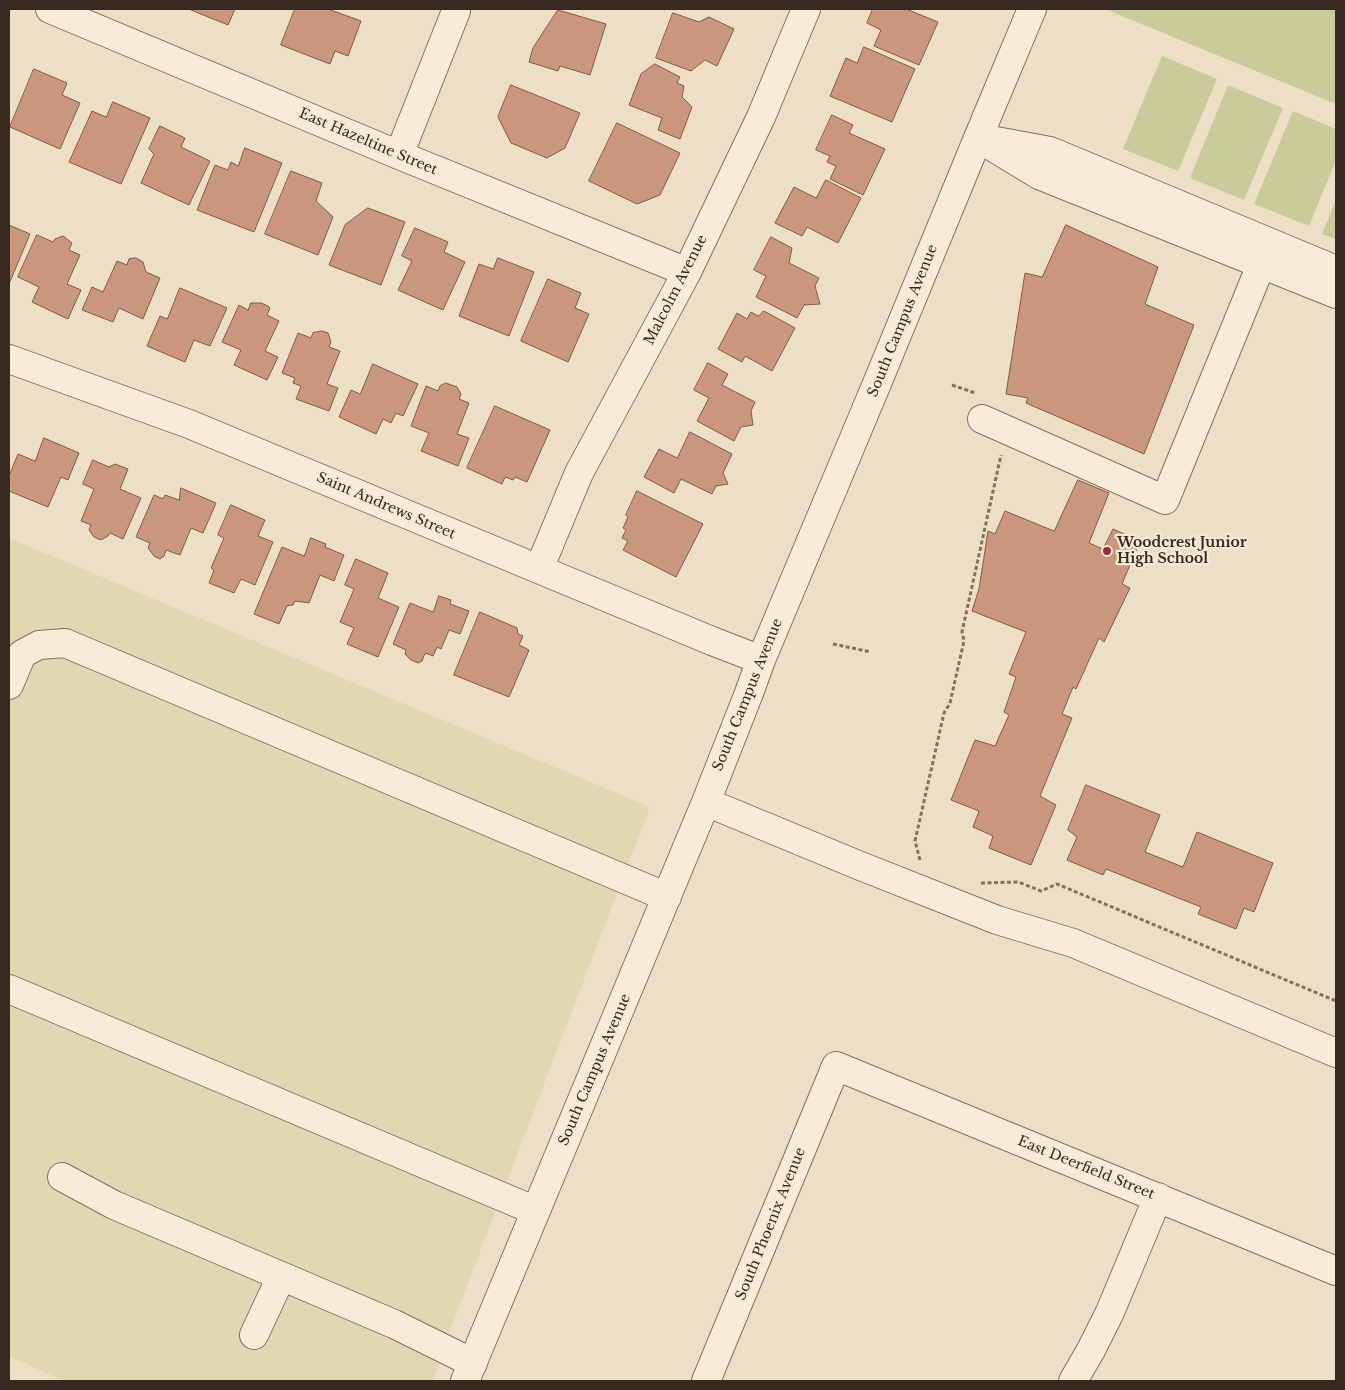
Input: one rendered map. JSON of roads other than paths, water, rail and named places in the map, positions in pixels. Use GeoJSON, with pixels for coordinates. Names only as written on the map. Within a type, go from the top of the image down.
{"type":"FeatureCollection","features":[{"type":"Feature","properties":{"kind":"street","name":"East Hazeltine Street"},"geometry":{"type":"LineString","coordinates":[[50,9],[80,14],[399,154],[687,272]]}},
{"type":"Feature","properties":{"kind":"street","name":"Malcolm Avenue"},"geometry":{"type":"LineString","coordinates":[[539,569],[580,473],[687,272],[761,117],[806,9]]}},
{"type":"Feature","properties":{"kind":"street","name":"South Campus Avenue"},"geometry":{"type":"LineString","coordinates":[[469,1372],[706,802],[761,660],[1032,9]]}},
{"type":"Feature","properties":{"kind":"street"},"geometry":{"type":"LineString","coordinates":[[399,154],[456,11]]}},
{"type":"Feature","properties":{"kind":"street"},"geometry":{"type":"LineString","coordinates":[[978,138],[1039,174],[1265,253],[1336,270]]}},
{"type":"Feature","properties":{"kind":"street"},"geometry":{"type":"LineString","coordinates":[[1265,253],[1336,294]]}},
{"type":"Feature","properties":{"kind":"street"},"geometry":{"type":"LineString","coordinates":[[980,406],[1007,430],[1165,500],[1265,253]]}},
{"type":"Feature","properties":{"kind":"street","name":"Saint Andrews Street"},"geometry":{"type":"LineString","coordinates":[[9,359],[189,424],[761,660]]}},
{"type":"Feature","properties":{"kind":"street"},"geometry":{"type":"LineString","coordinates":[[9,685],[22,654],[38,645],[65,643],[667,897]]}},
{"type":"Feature","properties":{"kind":"street"},"geometry":{"type":"LineString","coordinates":[[706,802],[988,916],[1073,943],[1336,1054]]}},
{"type":"Feature","properties":{"kind":"street"},"geometry":{"type":"LineString","coordinates":[[9,988],[536,1211]]}},
{"type":"Feature","properties":{"kind":"street","name":"East Deerfield Street"},"geometry":{"type":"LineString","coordinates":[[836,1066],[1336,1271]]}},
{"type":"Feature","properties":{"kind":"street","name":"South Phoenix Avenue"},"geometry":{"type":"LineString","coordinates":[[706,1381],[836,1066]]}},
{"type":"Feature","properties":{"kind":"street"},"geometry":{"type":"LineString","coordinates":[[62,1177],[114,1205],[394,1324],[469,1372]]}},
{"type":"Feature","properties":{"kind":"street"},"geometry":{"type":"LineString","coordinates":[[1074,1381],[1110,1312],[1158,1197]]}},
{"type":"Feature","properties":{"kind":"street"},"geometry":{"type":"LineString","coordinates":[[254,1335],[281,1277]]}},
{"type":"Feature","properties":{"kind":"place","name":"Woodcrest Junior High School"},"geometry":{"type":"Point","coordinates":[1107,551]}}]}
